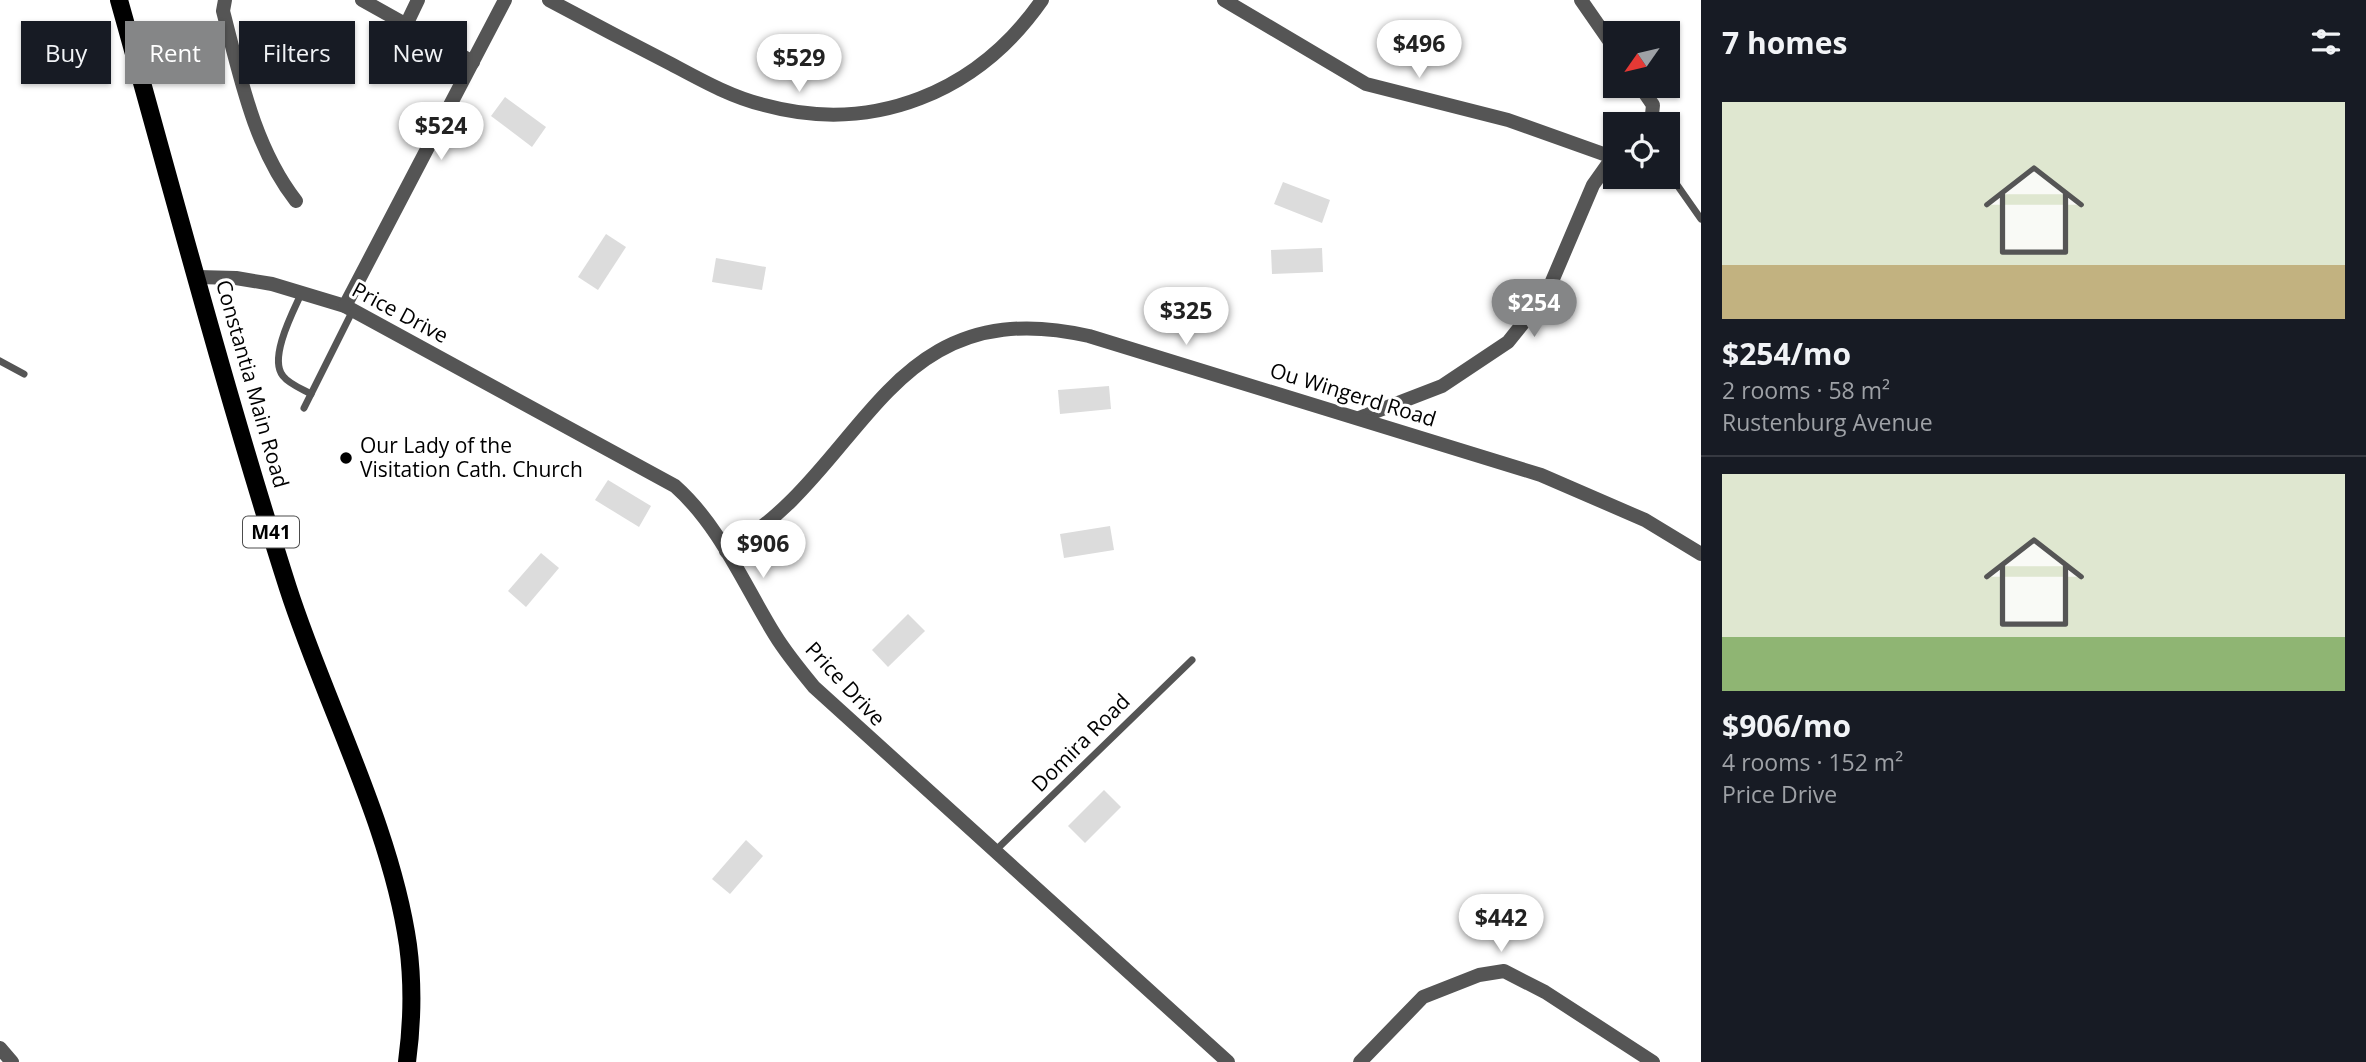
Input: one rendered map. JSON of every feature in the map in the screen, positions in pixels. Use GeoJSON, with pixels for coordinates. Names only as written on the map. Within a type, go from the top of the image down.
{"type":"FeatureCollection","features":[{"type":"Feature","properties":{"kind":"main road","name":"Constantia Main Road"},"geometry":{"type":"LineString","coordinates":[[119,0],[288,590],[381,839],[395,888],[409,957],[410,1033],[407,1062]]}},
{"type":"Feature","properties":{"kind":"street"},"geometry":{"type":"LineString","coordinates":[[225,0],[223,11],[260,136],[277,177],[296,201]]}},
{"type":"Feature","properties":{"kind":"street"},"geometry":{"type":"LineString","coordinates":[[362,0],[399,21]]}},
{"type":"Feature","properties":{"kind":"street"},"geometry":{"type":"LineString","coordinates":[[408,21],[418,0]]}},
{"type":"Feature","properties":{"kind":"street"},"geometry":{"type":"LineString","coordinates":[[349,308],[505,0]]}},
{"type":"Feature","properties":{"kind":"street"},"geometry":{"type":"LineString","coordinates":[[549,0],[736,96],[784,110],[836,114],[887,109],[953,85],[994,56],[1042,0]]}},
{"type":"Feature","properties":{"kind":"street"},"geometry":{"type":"LineString","coordinates":[[1224,0],[1366,84],[1508,120],[1603,152]]}},
{"type":"Feature","properties":{"kind":"street"},"geometry":{"type":"LineString","coordinates":[[1581,0],[1603,32]]}},
{"type":"Feature","properties":{"kind":"street"},"geometry":{"type":"LineString","coordinates":[[467,59],[473,62]]}},
{"type":"Feature","properties":{"kind":"street"},"geometry":{"type":"LineString","coordinates":[[1359,418],[1441,386],[1508,342],[1547,293],[1593,185],[1603,171]]}},
{"type":"Feature","properties":{"kind":"street","name":"Price Drive"},"geometry":{"type":"LineString","coordinates":[[198,278],[236,278],[302,292],[349,308],[665,479],[685,495],[726,551],[775,635],[814,687],[1227,1062]]}},
{"type":"Feature","properties":{"kind":"street","name":"Ou Wingerd Road"},"geometry":{"type":"LineString","coordinates":[[726,551],[777,513],[873,404],[905,374],[958,341],[993,330],[1043,328],[1089,336],[1570,485],[1645,520],[1701,554]]}},
{"type":"Feature","properties":{"kind":"street"},"geometry":{"type":"LineString","coordinates":[[1360,1062],[1423,997],[1479,975],[1504,971],[1520,976],[1653,1062]]}},
{"type":"Feature","properties":{"kind":"street"},"geometry":{"type":"LineString","coordinates":[[0,1048],[12,1062]]}},
{"type":"Feature","properties":{"kind":"lane"},"geometry":{"type":"LineString","coordinates":[[1680,189],[1701,219]]}},
{"type":"Feature","properties":{"kind":"lane"},"geometry":{"type":"LineString","coordinates":[[302,292],[277,356],[282,376],[311,394]]}},
{"type":"Feature","properties":{"kind":"lane"},"geometry":{"type":"LineString","coordinates":[[304,408],[349,308]]}},
{"type":"Feature","properties":{"kind":"lane"},"geometry":{"type":"LineString","coordinates":[[0,361],[24,374]]}},
{"type":"Feature","properties":{"kind":"lane","name":"Domira Road"},"geometry":{"type":"LineString","coordinates":[[995,851],[1192,660]]}},
{"type":"Feature","properties":{"kind":"shaded area"},"geometry":{"type":"Polygon","coordinates":[[[505,97],[546,127],[532,147],[491,116],[505,97]]]}},
{"type":"Feature","properties":{"kind":"shaded area"},"geometry":{"type":"Polygon","coordinates":[[[1283,182],[1330,200],[1322,223],[1274,204],[1283,182]]]}},
{"type":"Feature","properties":{"kind":"shaded area"},"geometry":{"type":"Polygon","coordinates":[[[606,234],[626,247],[598,290],[578,277],[606,234]]]}},
{"type":"Feature","properties":{"kind":"shaded area"},"geometry":{"type":"Polygon","coordinates":[[[1322,248],[1323,272],[1272,274],[1271,250],[1322,248]]]}},
{"type":"Feature","properties":{"kind":"shaded area"},"geometry":{"type":"Polygon","coordinates":[[[716,258],[766,267],[762,290],[712,282],[716,258]]]}},
{"type":"Feature","properties":{"kind":"shaded area"},"geometry":{"type":"Polygon","coordinates":[[[1109,386],[1111,409],[1060,414],[1058,390],[1109,386]]]}},
{"type":"Feature","properties":{"kind":"shaded area"},"geometry":{"type":"Polygon","coordinates":[[[608,480],[651,506],[639,527],[595,500],[608,480]]]}},
{"type":"Feature","properties":{"kind":"shaded area"},"geometry":{"type":"Polygon","coordinates":[[[1110,526],[1114,550],[1064,558],[1060,534],[1110,526]]]}},
{"type":"Feature","properties":{"kind":"shaded area"},"geometry":{"type":"Polygon","coordinates":[[[541,553],[559,568],[526,607],[508,591],[541,553]]]}},
{"type":"Feature","properties":{"kind":"shaded area"},"geometry":{"type":"Polygon","coordinates":[[[908,614],[925,631],[888,667],[872,650],[908,614]]]}},
{"type":"Feature","properties":{"kind":"shaded area"},"geometry":{"type":"Polygon","coordinates":[[[1104,790],[1121,807],[1085,843],[1068,826],[1104,790]]]}},
{"type":"Feature","properties":{"kind":"shaded area"},"geometry":{"type":"Polygon","coordinates":[[[746,840],[763,856],[730,894],[712,879],[746,840]]]}},
{"type":"Feature","properties":{"kind":"place","name":"Our Lady of the Visitation Cath. Church"},"geometry":{"type":"Point","coordinates":[346,458]}}]}
